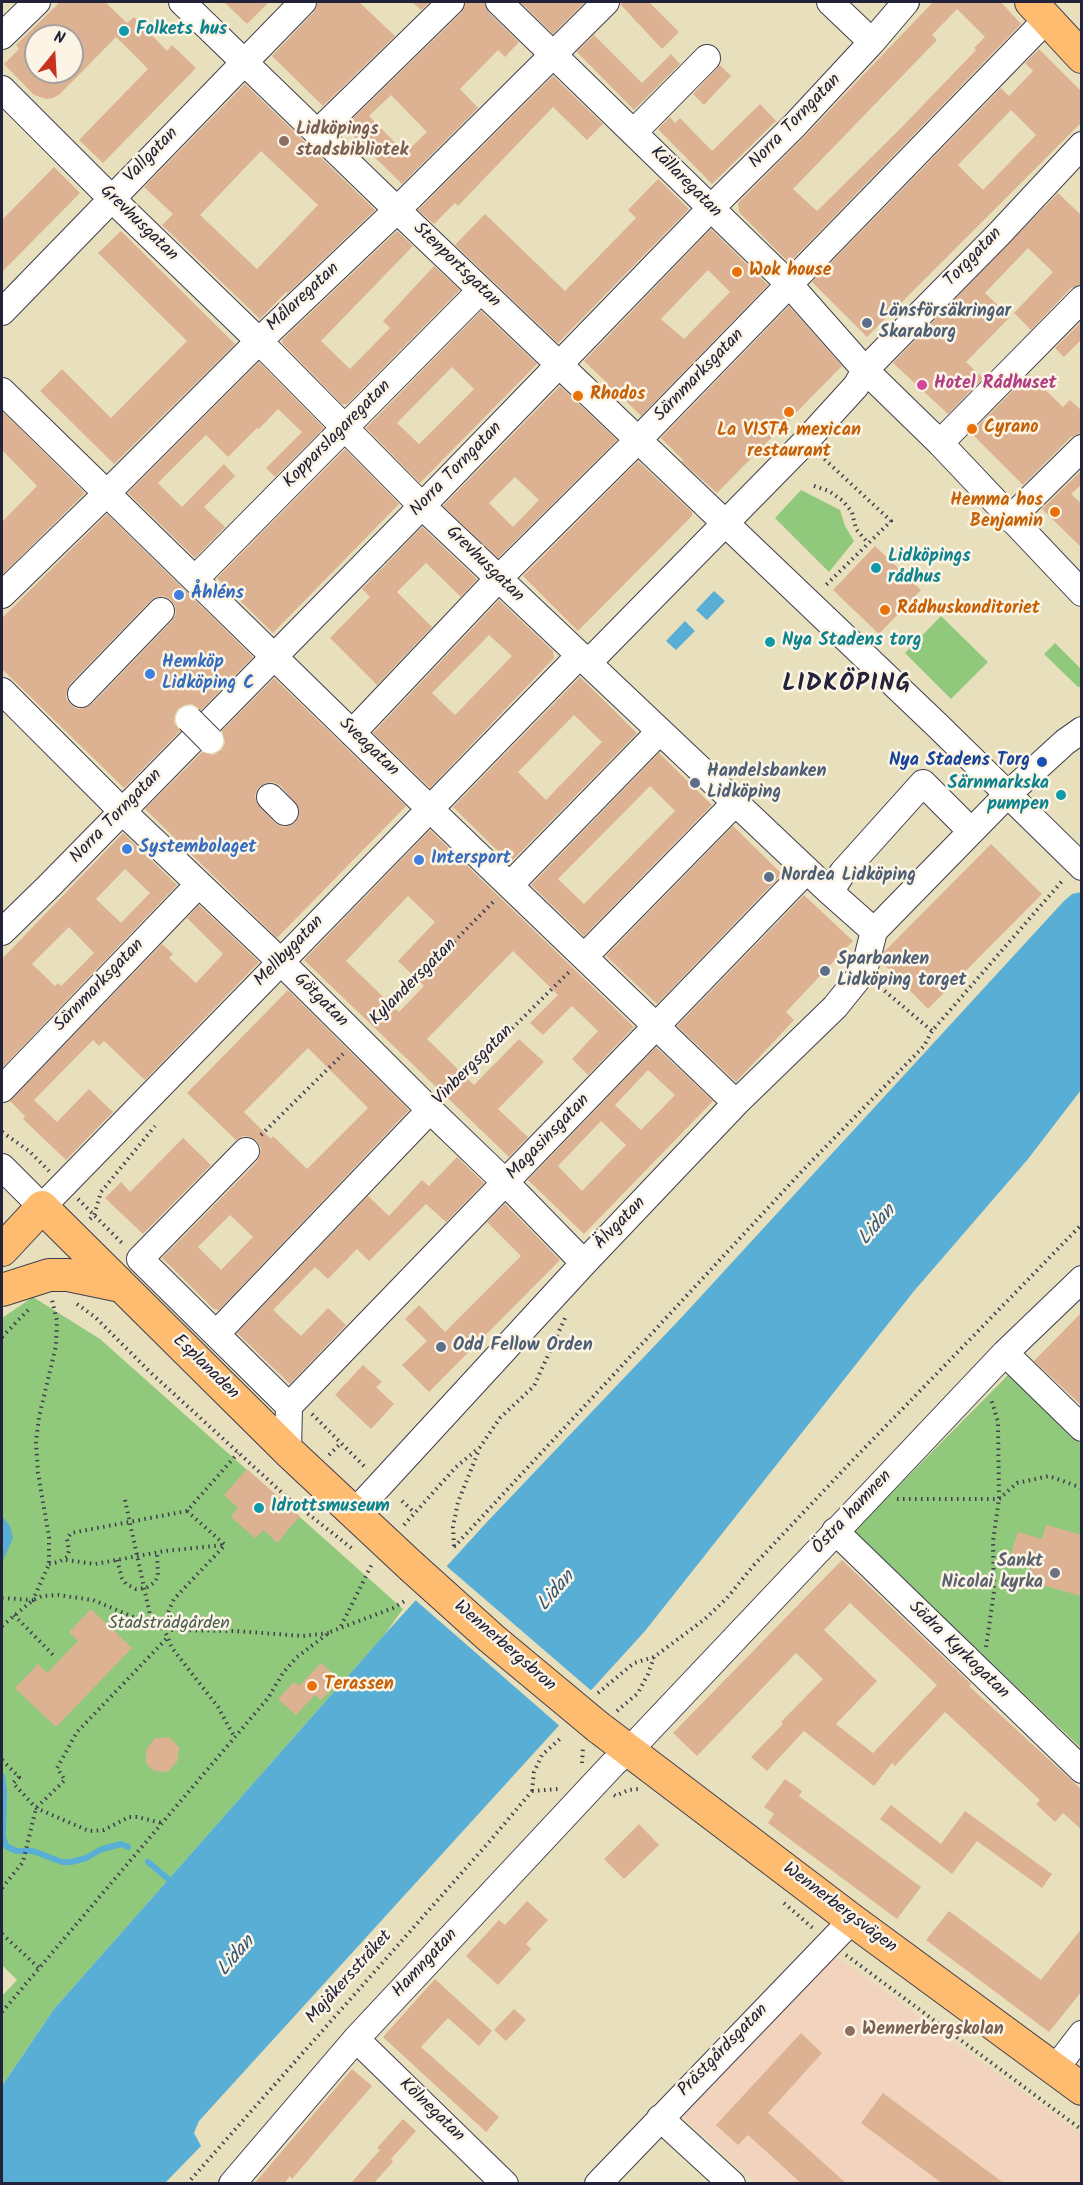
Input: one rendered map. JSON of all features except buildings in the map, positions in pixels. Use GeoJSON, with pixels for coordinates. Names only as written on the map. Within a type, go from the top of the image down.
{"type":"FeatureCollection","features":[{"type":"Feature","properties":{"kind":"main road"},"geometry":{"type":"LineString","coordinates":[[1039,10],[1082,57]]}},
{"type":"Feature","properties":{"kind":"main road","name":"Mellbygatan"},"geometry":{"type":"LineString","coordinates":[[2,1250],[42,1208]]}},
{"type":"Feature","properties":{"kind":"main road","name":"Esplanaden"},"geometry":{"type":"LineString","coordinates":[[42,1208],[354,1513],[371,1555],[411,1566]]}},
{"type":"Feature","properties":{"kind":"main road"},"geometry":{"type":"LineString","coordinates":[[2,1290],[49,1275],[68,1275],[121,1286]]}},
{"type":"Feature","properties":{"kind":"main road","name":"Wennerbergsbron"},"geometry":{"type":"LineString","coordinates":[[411,1566],[598,1729]]}},
{"type":"Feature","properties":{"kind":"main road","name":"Wennerbergsvägen"},"geometry":{"type":"LineString","coordinates":[[598,1729],[1082,2089]]}},
{"type":"Feature","properties":{"kind":"street"},"geometry":{"type":"LineString","coordinates":[[2,36],[37,2]]}},
{"type":"Feature","properties":{"kind":"street","name":"Stenportsgatan"},"geometry":{"type":"LineString","coordinates":[[182,2],[809,602],[1080,865]]}},
{"type":"Feature","properties":{"kind":"street","name":"Vallgatan"},"geometry":{"type":"LineString","coordinates":[[2,312],[303,2]]}},
{"type":"Feature","properties":{"kind":"street"},"geometry":{"type":"LineString","coordinates":[[318,132],[451,2]]}},
{"type":"Feature","properties":{"kind":"street","name":"Källaregatan"},"geometry":{"type":"LineString","coordinates":[[499,2],[789,284],[865,370]]}},
{"type":"Feature","properties":{"kind":"street","name":"Målaregatan"},"geometry":{"type":"LineString","coordinates":[[2,595],[259,341],[397,210],[606,2]]}},
{"type":"Feature","properties":{"kind":"street"},"geometry":{"type":"LineString","coordinates":[[830,2],[872,42]]}},
{"type":"Feature","properties":{"kind":"street","name":"Norra Torngatan"},"geometry":{"type":"LineString","coordinates":[[2,932],[794,126],[906,2]]}},
{"type":"Feature","properties":{"kind":"street","name":"Särnmarksgatan"},"geometry":{"type":"LineString","coordinates":[[352,733],[498,579],[638,440],[789,284],[1039,10]]}},
{"type":"Feature","properties":{"kind":"street"},"geometry":{"type":"LineString","coordinates":[[634,132],[707,58]]}},
{"type":"Feature","properties":{"kind":"street","name":"Grevhusgatan"},"geometry":{"type":"LineString","coordinates":[[2,89],[498,579],[873,931]]}},
{"type":"Feature","properties":{"kind":"street","name":"Torggatan"},"geometry":{"type":"LineString","coordinates":[[728,526],[856,386],[865,370],[999,234],[1082,145]]}},
{"type":"Feature","properties":{"kind":"street","name":"Kopparslagaregatan"},"geometry":{"type":"LineString","coordinates":[[195,579],[481,290]]}},
{"type":"Feature","properties":{"kind":"street"},"geometry":{"type":"LineString","coordinates":[[940,443],[1082,299]]}},
{"type":"Feature","properties":{"kind":"street"},"geometry":{"type":"LineString","coordinates":[[865,370],[940,443],[1010,519],[1081,590]]}},
{"type":"Feature","properties":{"kind":"street","name":"Sveagatan"},"geometry":{"type":"LineString","coordinates":[[2,391],[430,809],[736,1103]]}},
{"type":"Feature","properties":{"kind":"street"},"geometry":{"type":"LineString","coordinates":[[1010,519],[1082,448]]}},
{"type":"Feature","properties":{"kind":"street","name":"Mellbygatan"},"geometry":{"type":"LineString","coordinates":[[42,1208],[430,809],[584,659],[728,526]]}},
{"type":"Feature","properties":{"kind":"street"},"geometry":{"type":"LineString","coordinates":[[81,694],[162,611]]}},
{"type":"Feature","properties":{"kind":"street","name":"Götgatan"},"geometry":{"type":"LineString","coordinates":[[2,691],[122,811],[506,1183],[584,1263]]}},
{"type":"Feature","properties":{"kind":"street"},"geometry":{"type":"LineString","coordinates":[[189,718],[210,740]]}},
{"type":"Feature","properties":{"kind":"street"},"geometry":{"type":"LineString","coordinates":[[873,931],[1007,795],[1065,742],[1082,730]]}},
{"type":"Feature","properties":{"kind":"street"},"geometry":{"type":"LineString","coordinates":[[510,885],[660,731]]}},
{"type":"Feature","properties":{"kind":"street"},"geometry":{"type":"LineString","coordinates":[[830,892],[843,872],[923,783],[971,831]]}},
{"type":"Feature","properties":{"kind":"street"},"geometry":{"type":"LineString","coordinates":[[584,957],[735,803]]}},
{"type":"Feature","properties":{"kind":"street","name":"Magasinsgatan"},"geometry":{"type":"LineString","coordinates":[[293,1403],[807,870]]}},
{"type":"Feature","properties":{"kind":"street","name":"Särnmarksgatan"},"geometry":{"type":"LineString","coordinates":[[2,1089],[199,884]]}},
{"type":"Feature","properties":{"kind":"street","name":"Älvgatan"},"geometry":{"type":"LineString","coordinates":[[354,1513],[584,1263],[736,1103],[835,1007],[864,971],[873,931]]}},
{"type":"Feature","properties":{"kind":"street","name":"Vinbergsgatan"},"geometry":{"type":"LineString","coordinates":[[217,1333],[430,1110]]}},
{"type":"Feature","properties":{"kind":"street"},"geometry":{"type":"LineString","coordinates":[[246,1151],[141,1258],[217,1333],[293,1403],[288,1450]]}},
{"type":"Feature","properties":{"kind":"street","name":"Esplanaden"},"geometry":{"type":"LineString","coordinates":[[2,1167],[42,1208]]}},
{"type":"Feature","properties":{"kind":"street","name":"Östra hamnen"},"geometry":{"type":"LineString","coordinates":[[628,1750],[978,1381],[1082,1279]]}},
{"type":"Feature","properties":{"kind":"street"},"geometry":{"type":"LineString","coordinates":[[1005,1353],[1082,1428]]}},
{"type":"Feature","properties":{"kind":"street","name":"Södra Kyrkogatan"},"geometry":{"type":"LineString","coordinates":[[835,1531],[1082,1770]]}},
{"type":"Feature","properties":{"kind":"street","name":"Hamngatan"},"geometry":{"type":"LineString","coordinates":[[231,2184],[356,2039],[628,1750]]}},
{"type":"Feature","properties":{"kind":"street","name":"Prästgårdsgatan"},"geometry":{"type":"LineString","coordinates":[[598,2184],[852,1920]]}},
{"type":"Feature","properties":{"kind":"street"},"geometry":{"type":"LineString","coordinates":[[1055,2069],[1082,2034]]}},
{"type":"Feature","properties":{"kind":"street","name":"Kölnegatan"},"geometry":{"type":"LineString","coordinates":[[356,2039],[506,2184]]}},
{"type":"Feature","properties":{"kind":"street"},"geometry":{"type":"LineString","coordinates":[[660,2118],[732,2184]]}},
{"type":"Feature","properties":{"kind":"path"},"geometry":{"type":"LineString","coordinates":[[806,441],[891,521],[809,602]]}},
{"type":"Feature","properties":{"kind":"path"},"geometry":{"type":"LineString","coordinates":[[814,486],[829,491],[843,501],[852,512],[856,529],[868,543]]}},
{"type":"Feature","properties":{"kind":"path"},"geometry":{"type":"LineString","coordinates":[[569,1310],[534,1386],[500,1418],[480,1448],[458,1502],[453,1527],[454,1547],[804,1169],[924,1046],[932,1031],[1080,865]]}},
{"type":"Feature","properties":{"kind":"path","name":"Kylandersgatan"},"geometry":{"type":"LineString","coordinates":[[246,1151],[510,885]]}},
{"type":"Feature","properties":{"kind":"path","name":"Vinbergsgatan"},"geometry":{"type":"LineString","coordinates":[[430,1110],[584,957]]}},
{"type":"Feature","properties":{"kind":"path"},"geometry":{"type":"LineString","coordinates":[[864,971],[932,1031]]}},
{"type":"Feature","properties":{"kind":"path"},"geometry":{"type":"LineString","coordinates":[[598,1693],[634,1663],[654,1657],[705,1619],[727,1598],[753,1566],[849,1464],[1082,1224]]}},
{"type":"Feature","properties":{"kind":"path"},"geometry":{"type":"LineString","coordinates":[[33,1600],[50,1564],[49,1537],[38,1473],[36,1442],[39,1417],[57,1336],[57,1321],[51,1294],[57,1295]]}},
{"type":"Feature","properties":{"kind":"path"},"geometry":{"type":"LineString","coordinates":[[72,1300],[95,1317],[150,1372],[289,1499],[371,1555]]}},
{"type":"Feature","properties":{"kind":"path"},"geometry":{"type":"LineString","coordinates":[[2,1337],[33,1305]]}},
{"type":"Feature","properties":{"kind":"path"},"geometry":{"type":"LineString","coordinates":[[977,1670],[986,1647],[994,1592],[993,1541],[999,1499],[998,1422],[991,1398],[978,1381]]}},
{"type":"Feature","properties":{"kind":"path"},"geometry":{"type":"LineString","coordinates":[[293,1403],[367,1468]]}},
{"type":"Feature","properties":{"kind":"path"},"geometry":{"type":"LineString","coordinates":[[329,1455],[340,1444]]}},
{"type":"Feature","properties":{"kind":"path"},"geometry":{"type":"LineString","coordinates":[[340,1627],[371,1555],[415,1513],[456,1467],[480,1448]]}},
{"type":"Feature","properties":{"kind":"path"},"geometry":{"type":"LineString","coordinates":[[65,1560],[69,1551],[67,1539],[71,1533],[187,1511],[238,1453]]}},
{"type":"Feature","properties":{"kind":"path"},"geometry":{"type":"LineString","coordinates":[[865,1499],[999,1499],[1017,1483],[1049,1476],[1082,1488]]}},
{"type":"Feature","properties":{"kind":"path"},"geometry":{"type":"LineString","coordinates":[[289,1499],[296,1492]]}},
{"type":"Feature","properties":{"kind":"path"},"geometry":{"type":"LineString","coordinates":[[125,1500],[152,1624]]}},
{"type":"Feature","properties":{"kind":"path"},"geometry":{"type":"LineString","coordinates":[[402,1501],[415,1513]]}},
{"type":"Feature","properties":{"kind":"path"},"geometry":{"type":"LineString","coordinates":[[187,1511],[225,1545]]}},
{"type":"Feature","properties":{"kind":"path"},"geometry":{"type":"LineString","coordinates":[[50,1564],[65,1560],[95,1564],[157,1553],[225,1545]]}},
{"type":"Feature","properties":{"kind":"path"},"geometry":{"type":"LineString","coordinates":[[225,1545],[174,1599],[164,1629],[177,1654],[218,1707],[235,1738]]}},
{"type":"Feature","properties":{"kind":"path"},"geometry":{"type":"LineString","coordinates":[[117,1560],[126,1584],[136,1589],[144,1588],[151,1586],[158,1576],[157,1553]]}},
{"type":"Feature","properties":{"kind":"path"},"geometry":{"type":"LineString","coordinates":[[2,1626],[33,1600],[42,1596],[58,1595],[82,1597],[113,1607],[164,1629],[303,1636],[330,1632]]}},
{"type":"Feature","properties":{"kind":"path"},"geometry":{"type":"LineString","coordinates":[[2,1598],[33,1600]]}},
{"type":"Feature","properties":{"kind":"path"},"geometry":{"type":"LineString","coordinates":[[2,2012],[235,1738],[268,1698],[290,1664],[306,1648],[330,1632],[393,1608],[405,1601]]}},
{"type":"Feature","properties":{"kind":"path"},"geometry":{"type":"LineString","coordinates":[[14,1616],[55,1657]]}},
{"type":"Feature","properties":{"kind":"path"},"geometry":{"type":"LineString","coordinates":[[2,1888],[23,1862],[36,1808],[65,1780],[57,1768],[77,1732],[168,1637]]}},
{"type":"Feature","properties":{"kind":"path"},"geometry":{"type":"LineString","coordinates":[[581,1767],[583,1747],[598,1729],[638,1693],[654,1657]]}},
{"type":"Feature","properties":{"kind":"path"},"geometry":{"type":"LineString","coordinates":[[562,1737],[542,1755],[534,1772],[532,1791],[557,1790],[564,1787]]}},
{"type":"Feature","properties":{"kind":"path"},"geometry":{"type":"LineString","coordinates":[[2,1760],[19,1777],[13,1783],[36,1808],[89,1831],[104,1830],[129,1817],[162,1823]]}},
{"type":"Feature","properties":{"kind":"path","name":"Majåkersstråket"},"geometry":{"type":"LineString","coordinates":[[187,2184],[532,1791]]}},
{"type":"Feature","properties":{"kind":"path"},"geometry":{"type":"LineString","coordinates":[[777,1896],[829,1943],[1082,2130]]}},
{"type":"Feature","properties":{"kind":"path"},"geometry":{"type":"LineString","coordinates":[[2,1934],[39,1968]]}},
{"type":"Feature","properties":{"kind":"shaded area","name":"Wennerbergskolan"},"geometry":{"type":"Polygon","coordinates":[[[839,1958],[1081,2134],[1081,2183],[756,2183],[682,2117],[685,2109],[827,1962],[839,1958]]]}},
{"type":"Feature","properties":{"kind":"green space"},"geometry":{"type":"Polygon","coordinates":[[[801,490],[840,510],[845,526],[854,541],[829,572],[775,518],[801,490]]]}},
{"type":"Feature","properties":{"kind":"green space"},"geometry":{"type":"Polygon","coordinates":[[[941,616],[988,662],[951,699],[905,653],[941,616]]]}},
{"type":"Feature","properties":{"kind":"green space"},"geometry":{"type":"Polygon","coordinates":[[[1055,643],[1081,669],[1081,687],[1078,687],[1044,654],[1055,643]]]}},
{"type":"Feature","properties":{"kind":"green space","name":"Stadsträdgården"},"geometry":{"type":"Polygon","coordinates":[[[33,1297],[100,1339],[403,1609],[384,1635],[54,2009],[2,2086],[2,1996],[17,1980],[2,1965],[2,1318],[33,1297]]]}},
{"type":"Feature","properties":{"kind":"green space"},"geometry":{"type":"Polygon","coordinates":[[[1009,1374],[1081,1444],[1081,1748],[853,1532],[1009,1374]]]}},
{"type":"Feature","properties":{"kind":"water"},"geometry":{"type":"Polygon","coordinates":[[[714,591],[725,601],[707,620],[696,610],[714,591]]]}},
{"type":"Feature","properties":{"kind":"water"},"geometry":{"type":"Polygon","coordinates":[[[685,621],[695,631],[676,650],[666,641],[685,621]]]}},
{"type":"Feature","properties":{"kind":"water","name":"Lidan"},"geometry":{"type":"Polygon","coordinates":[[[1081,892],[1081,1090],[1028,1159],[914,1291],[645,1631],[199,2121],[194,2133],[201,2146],[165,2183],[2,2184],[2,2086],[54,2009],[384,1635],[487,1522],[681,1318],[1063,902],[1072,894],[1081,892]]]}},
{"type":"Feature","properties":{"kind":"water"},"geometry":{"type":"Polygon","coordinates":[[[2,1516],[10,1526],[13,1538],[2,1563],[2,1516]]]}},
{"type":"Feature","properties":{"kind":"pier"},"geometry":{"type":"Polygon","coordinates":[[[444,1564],[594,1693],[562,1728],[413,1598],[444,1564]]]}},
{"type":"Feature","properties":{"kind":"waterway"},"geometry":{"type":"LineString","coordinates":[[2,1776],[3,1837],[6,1846],[16,1851],[33,1851],[62,1862],[86,1858],[102,1849],[121,1844],[128,1847]]}},
{"type":"Feature","properties":{"kind":"waterway"},"geometry":{"type":"LineString","coordinates":[[148,1862],[173,1883]]}},
{"type":"Feature","properties":{"kind":"place","name":"Folkets hus"},"geometry":{"type":"Point","coordinates":[124,31]}},
{"type":"Feature","properties":{"kind":"place","name":"Lidköpings stadsbibliotek"},"geometry":{"type":"Point","coordinates":[284,141]}},
{"type":"Feature","properties":{"kind":"place","name":"Wok house"},"geometry":{"type":"Point","coordinates":[737,272]}},
{"type":"Feature","properties":{"kind":"place","name":"Länsförsäkringar Skaraborg"},"geometry":{"type":"Point","coordinates":[867,323]}},
{"type":"Feature","properties":{"kind":"place","name":"Hotel Rådhuset"},"geometry":{"type":"Point","coordinates":[922,385]}},
{"type":"Feature","properties":{"kind":"place","name":"Rhodos"},"geometry":{"type":"Point","coordinates":[578,396]}},
{"type":"Feature","properties":{"kind":"place","name":"La VISTA mexican restaurant"},"geometry":{"type":"Point","coordinates":[789,412]}},
{"type":"Feature","properties":{"kind":"place","name":"Cyrano"},"geometry":{"type":"Point","coordinates":[972,429]}},
{"type":"Feature","properties":{"kind":"place","name":"Hemma hos Benjamin"},"geometry":{"type":"Point","coordinates":[1055,512]}},
{"type":"Feature","properties":{"kind":"place","name":"Lidköpings rådhus"},"geometry":{"type":"Point","coordinates":[876,568]}},
{"type":"Feature","properties":{"kind":"place","name":"Åhléns"},"geometry":{"type":"Point","coordinates":[179,595]}},
{"type":"Feature","properties":{"kind":"place","name":"Rådhuskonditoriet"},"geometry":{"type":"Point","coordinates":[885,610]}},
{"type":"Feature","properties":{"kind":"place","name":"Nya Stadens torg"},"geometry":{"type":"Point","coordinates":[770,642]}},
{"type":"Feature","properties":{"kind":"place","name":"Hemköp Lidköping C"},"geometry":{"type":"Point","coordinates":[150,674]}},
{"type":"Feature","properties":{"kind":"place","name":"Nya Stadens Torg"},"geometry":{"type":"Point","coordinates":[1042,762]}},
{"type":"Feature","properties":{"kind":"place","name":"Handelsbanken Lidköping"},"geometry":{"type":"Point","coordinates":[695,783]}},
{"type":"Feature","properties":{"kind":"place","name":"Särnmarkska pumpen"},"geometry":{"type":"Point","coordinates":[1061,795]}},
{"type":"Feature","properties":{"kind":"place","name":"Systembolaget"},"geometry":{"type":"Point","coordinates":[127,849]}},
{"type":"Feature","properties":{"kind":"place","name":"Intersport"},"geometry":{"type":"Point","coordinates":[419,860]}},
{"type":"Feature","properties":{"kind":"place","name":"Nordea Lidköping"},"geometry":{"type":"Point","coordinates":[769,877]}},
{"type":"Feature","properties":{"kind":"place","name":"Sparbanken Lidköping torget"},"geometry":{"type":"Point","coordinates":[825,971]}},
{"type":"Feature","properties":{"kind":"place","name":"Odd Fellow Orden"},"geometry":{"type":"Point","coordinates":[441,1347]}},
{"type":"Feature","properties":{"kind":"place","name":"Idrottsmuseum"},"geometry":{"type":"Point","coordinates":[259,1508]}},
{"type":"Feature","properties":{"kind":"place","name":"Sankt Nicolai kyrka"},"geometry":{"type":"Point","coordinates":[1055,1573]}},
{"type":"Feature","properties":{"kind":"place","name":"Terassen"},"geometry":{"type":"Point","coordinates":[312,1686]}},
{"type":"Feature","properties":{"kind":"place","name":"Wennerbergskolan"},"geometry":{"type":"Point","coordinates":[850,2031]}},
{"type":"Feature","properties":{"kind":"district","name":"LIDKÖPING"},"geometry":{"type":"Point","coordinates":[847,686]}}]}
